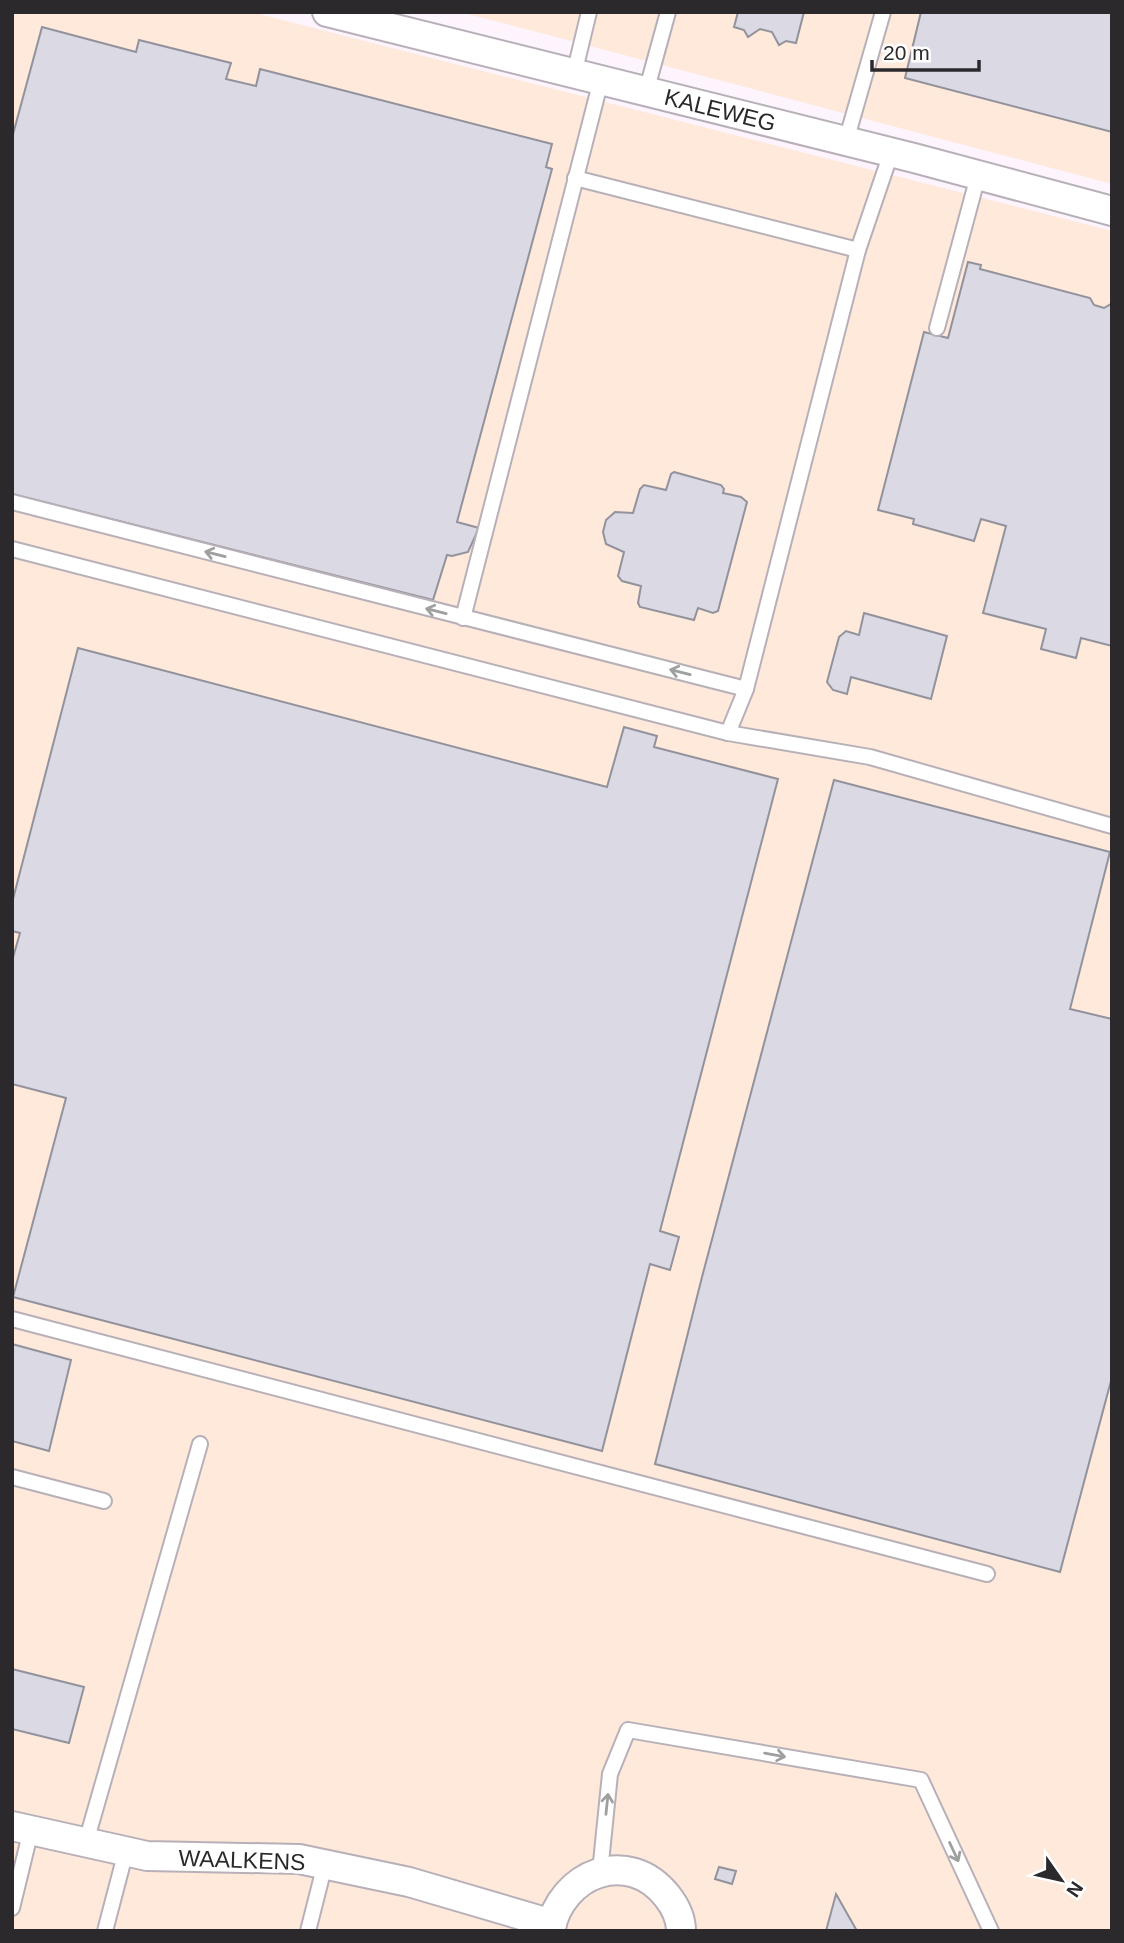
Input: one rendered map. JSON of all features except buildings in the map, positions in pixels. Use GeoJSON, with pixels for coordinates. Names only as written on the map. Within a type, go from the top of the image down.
{"type":"FeatureCollection","features":[{"type":"Feature","properties":{"kind":"street","name":"KALEWEG"},"geometry":{"type":"LineString","coordinates":[[327,12],[846,141],[1112,211]]}},
{"type":"Feature","properties":{"kind":"street","name":"WAALKENS"},"geometry":{"type":"LineString","coordinates":[[22,1828],[147,1856],[299,1859],[409,1882],[551,1927],[554,1914],[564,1896],[580,1881],[600,1872]]}},
{"type":"Feature","properties":{"kind":"street"},"geometry":{"type":"LineString","coordinates":[[600,1872],[621,1870],[642,1876],[661,1888],[674,1905],[681,1931]]}},
{"type":"Feature","properties":{"kind":"lane"},"geometry":{"type":"LineString","coordinates":[[574,74],[589,12]]}},
{"type":"Feature","properties":{"kind":"lane"},"geometry":{"type":"LineString","coordinates":[[646,92],[668,12]]}},
{"type":"Feature","properties":{"kind":"lane"},"geometry":{"type":"LineString","coordinates":[[846,141],[883,12]]}},
{"type":"Feature","properties":{"kind":"lane"},"geometry":{"type":"LineString","coordinates":[[463,618],[601,80]]}},
{"type":"Feature","properties":{"kind":"lane"},"geometry":{"type":"LineString","coordinates":[[729,733],[746,689],[858,250],[891,153]]}},
{"type":"Feature","properties":{"kind":"lane"},"geometry":{"type":"LineString","coordinates":[[937,328],[978,176]]}},
{"type":"Feature","properties":{"kind":"lane"},"geometry":{"type":"LineString","coordinates":[[575,178],[858,250]]}},
{"type":"Feature","properties":{"kind":"lane"},"geometry":{"type":"LineString","coordinates":[[12,502],[746,689]]}},
{"type":"Feature","properties":{"kind":"lane"},"geometry":{"type":"LineString","coordinates":[[12,548],[729,733],[870,757],[1112,825]]}},
{"type":"Feature","properties":{"kind":"lane"},"geometry":{"type":"LineString","coordinates":[[12,1319],[986,1574]]}},
{"type":"Feature","properties":{"kind":"lane"},"geometry":{"type":"LineString","coordinates":[[86,1842],[200,1444]]}},
{"type":"Feature","properties":{"kind":"lane"},"geometry":{"type":"LineString","coordinates":[[12,1477],[104,1501]]}},
{"type":"Feature","properties":{"kind":"lane"},"geometry":{"type":"LineString","coordinates":[[600,1872],[610,1774],[628,1730],[921,1780],[991,1931]]}},
{"type":"Feature","properties":{"kind":"lane"},"geometry":{"type":"LineString","coordinates":[[12,1908],[22,1828]]}},
{"type":"Feature","properties":{"kind":"lane"},"geometry":{"type":"LineString","coordinates":[[105,1931],[126,1851]]}},
{"type":"Feature","properties":{"kind":"lane"},"geometry":{"type":"LineString","coordinates":[[308,1931],[325,1864]]}},
{"type":"Feature","properties":{"kind":"shaded area"},"geometry":{"type":"Polygon","coordinates":[[[12,12],[251,12],[1112,231],[1112,1931],[12,1931],[12,12]]]}},
{"type":"Feature","properties":{"kind":"shaded area"},"geometry":{"type":"Polygon","coordinates":[[[460,12],[1112,12],[1112,184],[560,38],[460,12]]]}}]}
